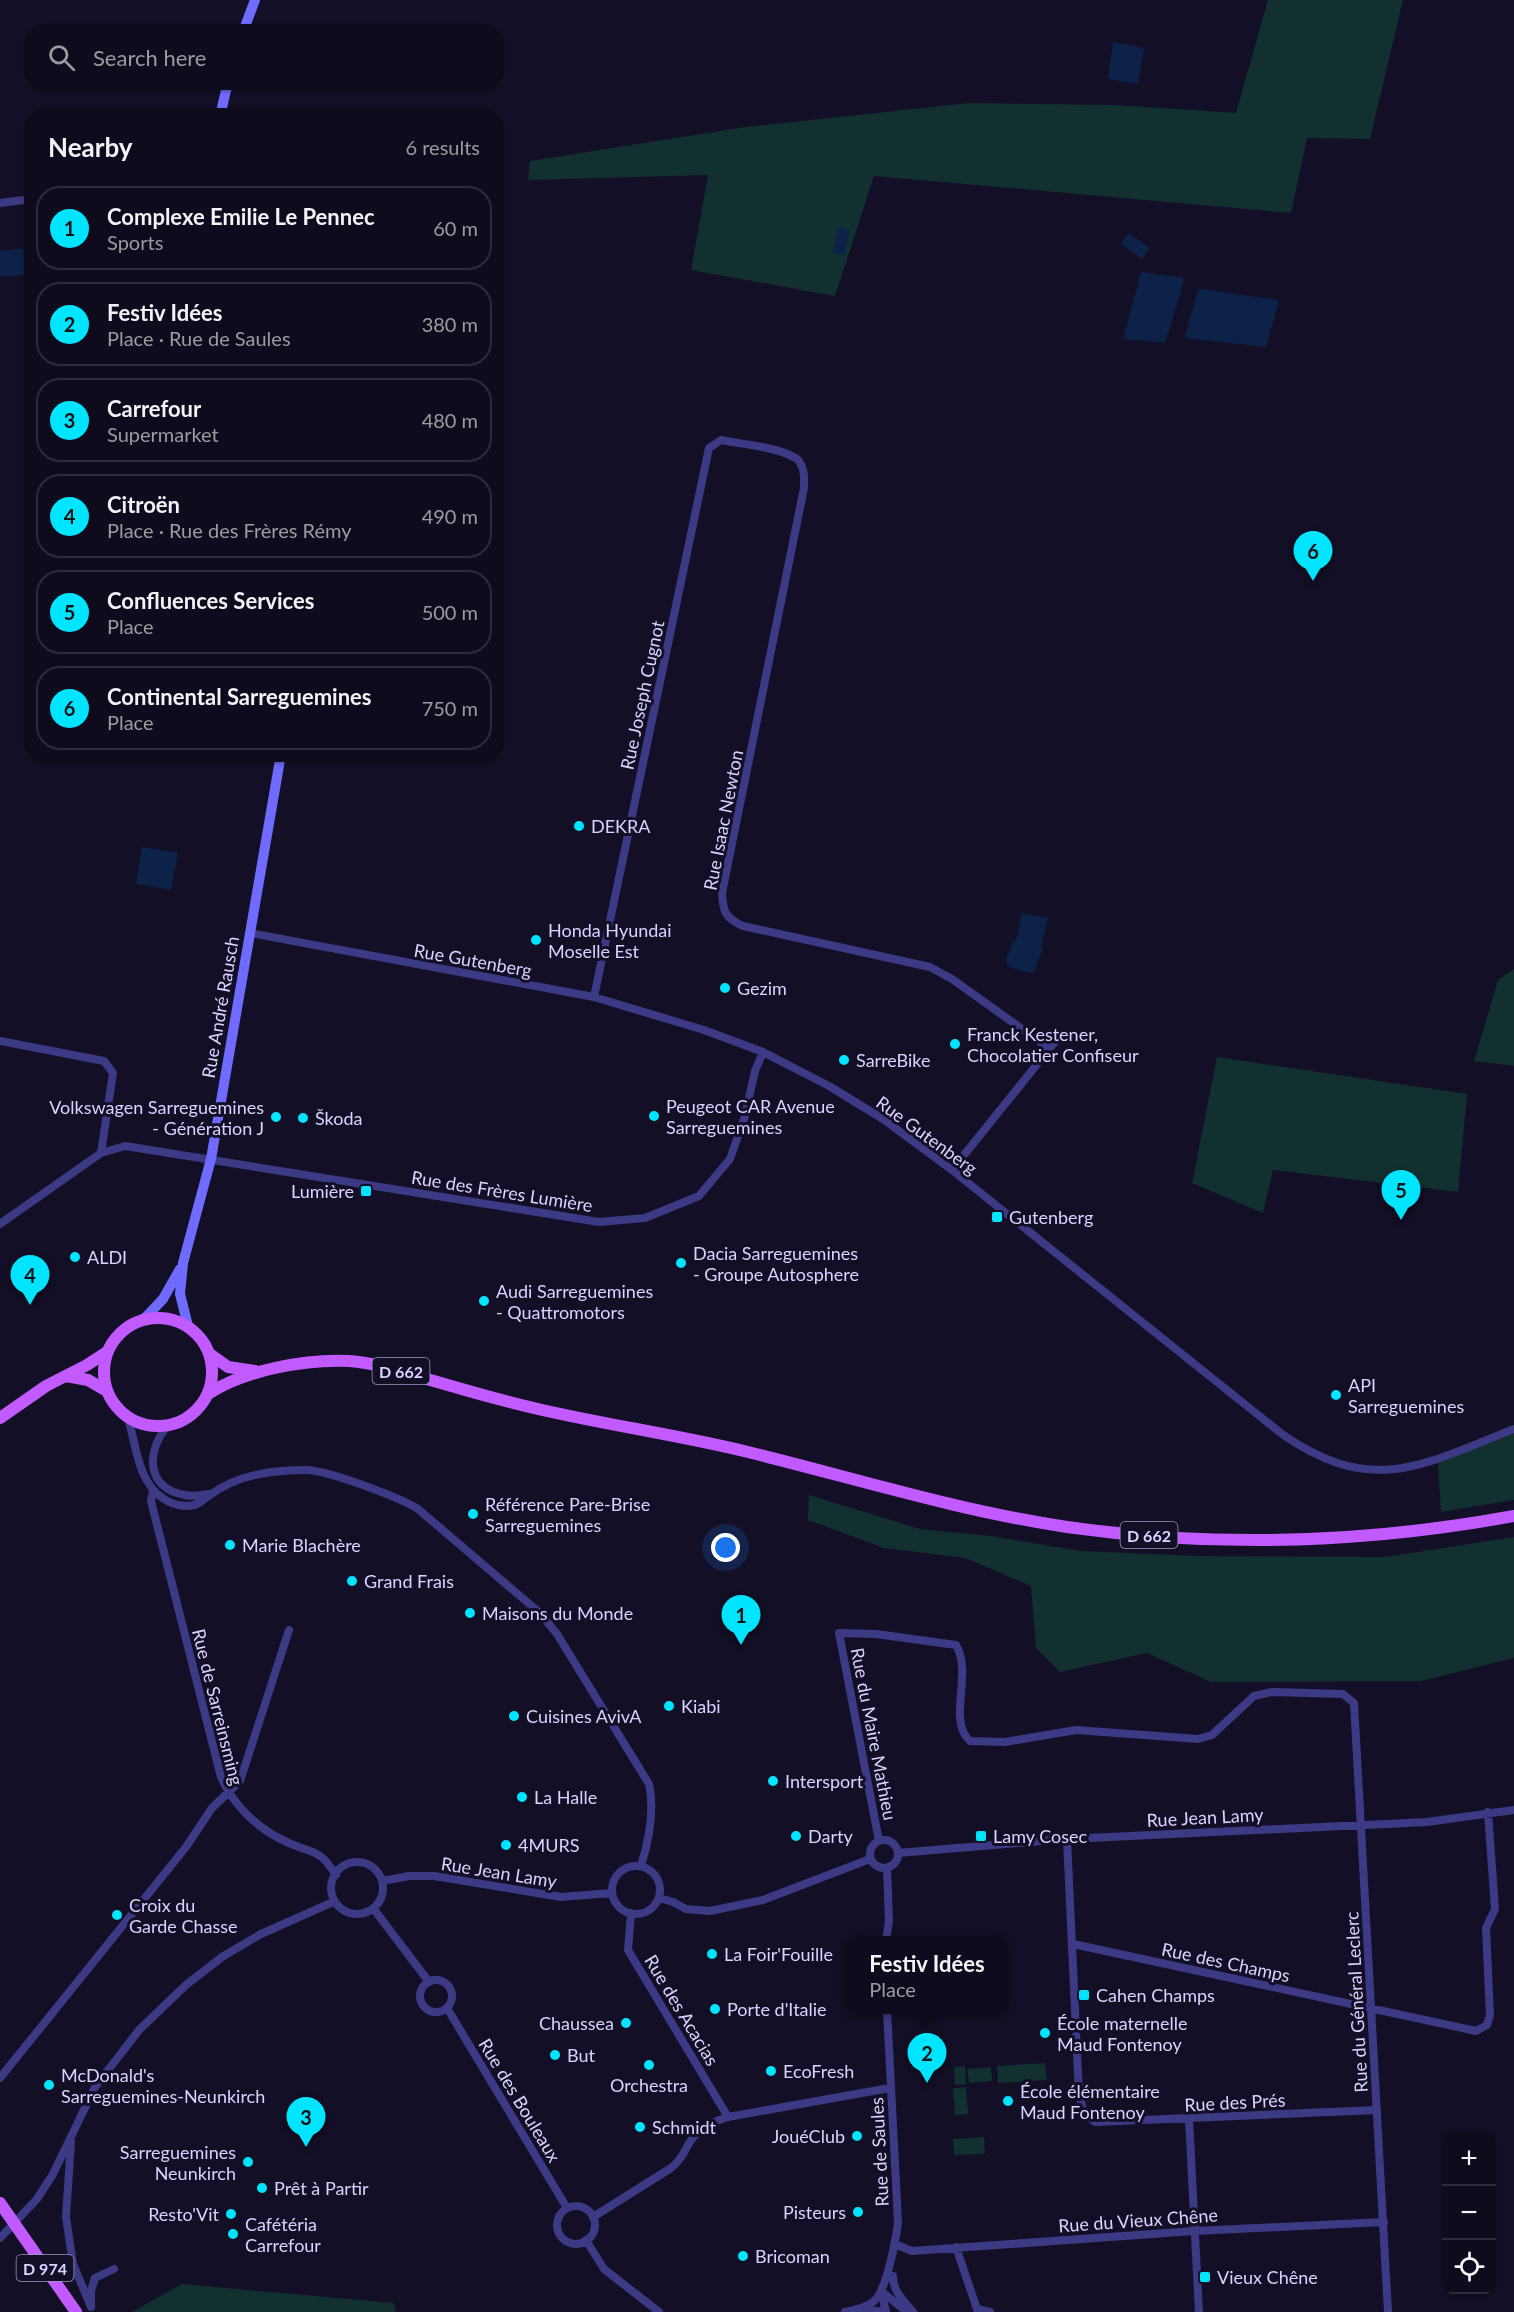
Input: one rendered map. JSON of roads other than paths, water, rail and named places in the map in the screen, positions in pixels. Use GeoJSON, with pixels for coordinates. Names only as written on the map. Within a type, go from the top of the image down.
{"type":"FeatureCollection","features":[{"type":"Feature","properties":{"kind":"main road"},"geometry":{"type":"LineString","coordinates":[[167,1318],[188,1326],[205,1344],[210,1354],[212,1374],[208,1394],[192,1414],[168,1425],[141,1424],[128,1418],[119,1410],[107,1391],[103,1371],[107,1352],[118,1334],[125,1327],[144,1319],[167,1318]]}},
{"type":"Feature","properties":{"kind":"main road"},"geometry":{"type":"LineString","coordinates":[[0,1418],[46,1386],[107,1352]]}},
{"type":"Feature","properties":{"kind":"main road","name":"D 662"},"geometry":{"type":"LineString","coordinates":[[210,1354],[228,1367],[263,1372]]}},
{"type":"Feature","properties":{"kind":"main road","name":"D 662"},"geometry":{"type":"LineString","coordinates":[[208,1394],[230,1382],[263,1372],[331,1361],[377,1365],[537,1409],[742,1450],[945,1503],[1024,1519],[1120,1533],[1221,1540],[1319,1539],[1402,1533],[1514,1516]]}},
{"type":"Feature","properties":{"kind":"main road"},"geometry":{"type":"LineString","coordinates":[[64,1376],[88,1380],[107,1391]]}},
{"type":"Feature","properties":{"kind":"main road","name":"D 974"},"geometry":{"type":"LineString","coordinates":[[0,2203],[76,2312]]}},
{"type":"Feature","properties":{"kind":"street"},"geometry":{"type":"LineString","coordinates":[[246,24],[255,0]]}},
{"type":"Feature","properties":{"kind":"street"},"geometry":{"type":"LineString","coordinates":[[222,108],[226,90]]}},
{"type":"Feature","properties":{"kind":"street"},"geometry":{"type":"LineString","coordinates":[[0,203],[24,200]]}},
{"type":"Feature","properties":{"kind":"street","name":"Rue Joseph Cugnot"},"geometry":{"type":"LineString","coordinates":[[594,997],[709,448],[721,440],[755,447]]}},
{"type":"Feature","properties":{"kind":"street","name":"Rue Isaac Newton"},"geometry":{"type":"LineString","coordinates":[[755,447],[790,454],[795,458],[805,472],[804,488],[722,893],[723,910],[732,921],[743,926],[930,967],[952,979],[1050,1049]]}},
{"type":"Feature","properties":{"kind":"street","name":"Rue André Rausch"},"geometry":{"type":"LineString","coordinates":[[188,1326],[180,1294],[183,1263],[211,1159],[279,762]]}},
{"type":"Feature","properties":{"kind":"street","name":"Rue Gutenberg"},"geometry":{"type":"LineString","coordinates":[[250,933],[594,997],[704,1030],[763,1052],[829,1086],[883,1119],[952,1170],[1282,1434],[1317,1456],[1354,1469],[1393,1470],[1431,1462],[1514,1429]]}},
{"type":"Feature","properties":{"kind":"street"},"geometry":{"type":"LineString","coordinates":[[952,1170],[1059,1037]]}},
{"type":"Feature","properties":{"kind":"street"},"geometry":{"type":"LineString","coordinates":[[0,1041],[104,1060],[113,1073],[101,1153],[0,1224]]}},
{"type":"Feature","properties":{"kind":"street","name":"Rue des Frères Lumière"},"geometry":{"type":"LineString","coordinates":[[101,1153],[125,1146],[599,1222],[645,1218],[699,1196],[730,1159],[745,1116],[755,1071],[763,1052]]}},
{"type":"Feature","properties":{"kind":"street","name":"Rue André Rausch"},"geometry":{"type":"LineString","coordinates":[[144,1319],[167,1293],[183,1263]]}},
{"type":"Feature","properties":{"kind":"street","name":"Rue de Sarreinsming"},"geometry":{"type":"LineString","coordinates":[[0,2078],[186,1847],[212,1808],[228,1793],[220,1777],[151,1501],[153,1491],[140,1466],[128,1418]]}},
{"type":"Feature","properties":{"kind":"street"},"geometry":{"type":"LineString","coordinates":[[168,1425],[153,1449],[153,1466],[156,1476],[172,1491],[182,1495],[211,1494]]}},
{"type":"Feature","properties":{"kind":"street"},"geometry":{"type":"LineString","coordinates":[[153,1491],[165,1500],[180,1505],[199,1504],[211,1494],[247,1477],[307,1470],[322,1472],[418,1509],[540,1613],[557,1634],[650,1784],[652,1810],[647,1848],[640,1866]]}},
{"type":"Feature","properties":{"kind":"street"},"geometry":{"type":"LineString","coordinates":[[289,1630],[240,1781],[228,1793],[252,1820],[290,1843],[317,1852],[326,1859],[336,1875]]}},
{"type":"Feature","properties":{"kind":"street","name":"Rue du Général Leclerc"},"geometry":{"type":"LineString","coordinates":[[839,1633],[876,1634],[956,1645],[963,1659],[960,1729],[970,1741],[982,1743],[1028,1739],[1076,1730],[1198,1739],[1212,1736],[1254,1696],[1272,1692],[1343,1695],[1354,1703],[1388,2312]]}},
{"type":"Feature","properties":{"kind":"street","name":"Rue du Maire Mathieu"},"geometry":{"type":"LineString","coordinates":[[839,1633],[879,1841]]}},
{"type":"Feature","properties":{"kind":"street","name":"Rue Jean Lamy"},"geometry":{"type":"LineString","coordinates":[[898,1852],[1067,1839],[1427,1822],[1514,1810]]}},
{"type":"Feature","properties":{"kind":"street","name":"Rue des Champs"},"geometry":{"type":"LineString","coordinates":[[1073,1944],[1476,2031],[1487,2025],[1490,2014],[1486,1928],[1495,1909],[1488,1812]]}},
{"type":"Feature","properties":{"kind":"street"},"geometry":{"type":"LineString","coordinates":[[1067,1839],[1073,1944]]}},
{"type":"Feature","properties":{"kind":"street"},"geometry":{"type":"LineString","coordinates":[[887,1840],[894,1844],[898,1852],[893,1865],[887,1868],[875,1865],[870,1859],[870,1852],[874,1844],[879,1841],[887,1840]]}},
{"type":"Feature","properties":{"kind":"street"},"geometry":{"type":"LineString","coordinates":[[659,1899],[673,1902],[686,1909],[710,1911],[763,1900],[870,1859]]}},
{"type":"Feature","properties":{"kind":"street"},"geometry":{"type":"LineString","coordinates":[[364,1863],[373,1868],[382,1881],[381,1898],[373,1908],[359,1914],[343,1910],[333,1902],[330,1890],[336,1875],[348,1865],[364,1863]]}},
{"type":"Feature","properties":{"kind":"street"},"geometry":{"type":"LineString","coordinates":[[630,1866],[640,1866],[650,1870],[657,1878],[660,1888],[659,1899],[646,1912],[630,1914],[620,1908],[612,1893],[615,1878],[620,1871],[630,1866]]}},
{"type":"Feature","properties":{"kind":"street"},"geometry":{"type":"LineString","coordinates":[[887,1868],[889,1921],[887,1936]]}},
{"type":"Feature","properties":{"kind":"street","name":"Rue Jean Lamy"},"geometry":{"type":"LineString","coordinates":[[382,1881],[409,1876],[434,1876],[561,1897],[612,1893]]}},
{"type":"Feature","properties":{"kind":"street"},"geometry":{"type":"LineString","coordinates":[[0,2238],[37,2199],[97,2085],[139,2030],[186,1984],[222,1957],[261,1934],[333,1902]]}},
{"type":"Feature","properties":{"kind":"street","name":"Rue des Bouleaux"},"geometry":{"type":"LineString","coordinates":[[373,1908],[429,1982],[438,1980],[450,1987],[452,2001],[447,2008],[567,2208]]}},
{"type":"Feature","properties":{"kind":"street","name":"Rue des Acacias"},"geometry":{"type":"LineString","coordinates":[[630,1914],[628,1950],[728,2117]]}},
{"type":"Feature","properties":{"kind":"street","name":"Rue des Prés"},"geometry":{"type":"LineString","coordinates":[[1073,1944],[1079,2095],[1084,2113],[1095,2122],[1377,2110]]}},
{"type":"Feature","properties":{"kind":"street"},"geometry":{"type":"LineString","coordinates":[[429,1982],[422,1989],[422,2004],[434,2012],[447,2008]]}},
{"type":"Feature","properties":{"kind":"street","name":"Rue de Saules"},"geometry":{"type":"LineString","coordinates":[[881,2291],[895,2244],[898,2222],[886,2014]]}},
{"type":"Feature","properties":{"kind":"street"},"geometry":{"type":"LineString","coordinates":[[593,2217],[679,2162],[689,2143],[714,2121],[890,2088]]}},
{"type":"Feature","properties":{"kind":"street"},"geometry":{"type":"LineString","coordinates":[[1189,2119],[1199,2312]]}},
{"type":"Feature","properties":{"kind":"street"},"geometry":{"type":"LineString","coordinates":[[71,2136],[66,2217],[73,2264],[91,2310]]}},
{"type":"Feature","properties":{"kind":"street"},"geometry":{"type":"LineString","coordinates":[[578,2206],[584,2208],[593,2217],[595,2228],[586,2240],[573,2244],[560,2235],[557,2223],[567,2208],[578,2206]]}},
{"type":"Feature","properties":{"kind":"street","name":"Rue du Vieux Chêne"},"geometry":{"type":"LineString","coordinates":[[895,2244],[912,2251],[1194,2231],[1384,2222]]}},
{"type":"Feature","properties":{"kind":"street"},"geometry":{"type":"LineString","coordinates":[[586,2240],[604,2270],[659,2312]]}},
{"type":"Feature","properties":{"kind":"street"},"geometry":{"type":"LineString","coordinates":[[956,2247],[977,2309],[990,2312]]}},
{"type":"Feature","properties":{"kind":"street"},"geometry":{"type":"LineString","coordinates":[[91,2310],[91,2291],[95,2278],[103,2272],[114,2269]]}},
{"type":"Feature","properties":{"kind":"street"},"geometry":{"type":"LineString","coordinates":[[893,2276],[893,2285],[898,2294],[914,2312]]}},
{"type":"Feature","properties":{"kind":"street"},"geometry":{"type":"LineString","coordinates":[[857,2309],[886,2312],[881,2291]]}},
{"type":"Feature","properties":{"kind":"street"},"geometry":{"type":"LineString","coordinates":[[845,2312],[875,2301],[881,2291]]}},
{"type":"Feature","properties":{"kind":"street"},"geometry":{"type":"LineString","coordinates":[[881,2291],[907,2312]]}},
{"type":"Feature","properties":{"kind":"water"},"geometry":{"type":"Polygon","coordinates":[[[1113,42],[1144,48],[1138,84],[1108,79],[1113,42]]]}},
{"type":"Feature","properties":{"kind":"water"},"geometry":{"type":"Polygon","coordinates":[[[838,227],[850,230],[844,255],[833,253],[838,227]]]}},
{"type":"Feature","properties":{"kind":"water"},"geometry":{"type":"Polygon","coordinates":[[[1128,233],[1150,248],[1142,259],[1121,244],[1128,233]]]}},
{"type":"Feature","properties":{"kind":"water"},"geometry":{"type":"Polygon","coordinates":[[[24,249],[24,275],[0,277],[0,251],[24,249]]]}},
{"type":"Feature","properties":{"kind":"water"},"geometry":{"type":"Polygon","coordinates":[[[1141,272],[1183,278],[1165,343],[1125,339],[1141,272]]]}},
{"type":"Feature","properties":{"kind":"water"},"geometry":{"type":"Polygon","coordinates":[[[1198,290],[1278,300],[1266,347],[1187,338],[1185,336],[1198,290]]]}},
{"type":"Feature","properties":{"kind":"water"},"geometry":{"type":"Polygon","coordinates":[[[142,847],[178,853],[171,890],[136,884],[142,847]]]}},
{"type":"Feature","properties":{"kind":"water"},"geometry":{"type":"Polygon","coordinates":[[[1022,913],[1048,918],[1041,946],[1043,949],[1034,972],[1031,973],[1009,967],[1006,960],[1016,940],[1022,913]]]}},
{"type":"Feature","properties":{"kind":"place","name":"Continental Sarreguemines"},"geometry":{"type":"Point","coordinates":[1313,581]}},
{"type":"Feature","properties":{"kind":"place","name":"DEKRA"},"geometry":{"type":"Point","coordinates":[579,826]}},
{"type":"Feature","properties":{"kind":"place","name":"Honda Hyundai Moselle Est"},"geometry":{"type":"Point","coordinates":[536,940]}},
{"type":"Feature","properties":{"kind":"place","name":"Gezim"},"geometry":{"type":"Point","coordinates":[725,988]}},
{"type":"Feature","properties":{"kind":"place","name":"Franck Kestener, Chocolatier Confiseur"},"geometry":{"type":"Point","coordinates":[955,1044]}},
{"type":"Feature","properties":{"kind":"place","name":"SarreBike"},"geometry":{"type":"Point","coordinates":[844,1060]}},
{"type":"Feature","properties":{"kind":"place","name":"Peugeot CAR Avenue Sarreguemines"},"geometry":{"type":"Point","coordinates":[654,1116]}},
{"type":"Feature","properties":{"kind":"place","name":"Volkswagen Sarreguemines - Génération J"},"geometry":{"type":"Point","coordinates":[276,1117]}},
{"type":"Feature","properties":{"kind":"place","name":"Škoda"},"geometry":{"type":"Point","coordinates":[303,1118]}},
{"type":"Feature","properties":{"kind":"place","name":"Lumière"},"geometry":{"type":"Point","coordinates":[366,1191]}},
{"type":"Feature","properties":{"kind":"place","name":"Gutenberg"},"geometry":{"type":"Point","coordinates":[997,1217]}},
{"type":"Feature","properties":{"kind":"place","name":"Confluences Services"},"geometry":{"type":"Point","coordinates":[1401,1220]}},
{"type":"Feature","properties":{"kind":"place","name":"ALDI"},"geometry":{"type":"Point","coordinates":[75,1257]}},
{"type":"Feature","properties":{"kind":"place","name":"Dacia Sarreguemines - Groupe Autosphere"},"geometry":{"type":"Point","coordinates":[681,1263]}},
{"type":"Feature","properties":{"kind":"place","name":"Audi Sarreguemines - Quattromotors"},"geometry":{"type":"Point","coordinates":[484,1301]}},
{"type":"Feature","properties":{"kind":"place","name":"Citroën"},"geometry":{"type":"Point","coordinates":[30,1305]}},
{"type":"Feature","properties":{"kind":"place","name":"API Sarreguemines"},"geometry":{"type":"Point","coordinates":[1336,1395]}},
{"type":"Feature","properties":{"kind":"place","name":"Référence Pare-Brise Sarreguemines"},"geometry":{"type":"Point","coordinates":[473,1514]}},
{"type":"Feature","properties":{"kind":"place","name":"Marie Blachère"},"geometry":{"type":"Point","coordinates":[230,1545]}},
{"type":"Feature","properties":{"kind":"place","name":"Grand Frais"},"geometry":{"type":"Point","coordinates":[352,1581]}},
{"type":"Feature","properties":{"kind":"place","name":"Maisons du Monde"},"geometry":{"type":"Point","coordinates":[470,1613]}},
{"type":"Feature","properties":{"kind":"place","name":"Complexe Emilie Le Pennec"},"geometry":{"type":"Point","coordinates":[741,1645]}},
{"type":"Feature","properties":{"kind":"place","name":"Kiabi"},"geometry":{"type":"Point","coordinates":[669,1706]}},
{"type":"Feature","properties":{"kind":"place","name":"Cuisines AvivA"},"geometry":{"type":"Point","coordinates":[514,1716]}},
{"type":"Feature","properties":{"kind":"place","name":"Intersport"},"geometry":{"type":"Point","coordinates":[773,1781]}},
{"type":"Feature","properties":{"kind":"place","name":"La Halle"},"geometry":{"type":"Point","coordinates":[522,1797]}},
{"type":"Feature","properties":{"kind":"place","name":"Darty"},"geometry":{"type":"Point","coordinates":[796,1836]}},
{"type":"Feature","properties":{"kind":"place","name":"Lamy Cosec"},"geometry":{"type":"Point","coordinates":[981,1836]}},
{"type":"Feature","properties":{"kind":"place","name":"4MURS"},"geometry":{"type":"Point","coordinates":[506,1845]}},
{"type":"Feature","properties":{"kind":"place","name":"Croix du Garde Chasse"},"geometry":{"type":"Point","coordinates":[117,1915]}},
{"type":"Feature","properties":{"kind":"place","name":"La Foir'Fouille"},"geometry":{"type":"Point","coordinates":[712,1954]}},
{"type":"Feature","properties":{"kind":"place","name":"Cahen Champs"},"geometry":{"type":"Point","coordinates":[1084,1995]}},
{"type":"Feature","properties":{"kind":"place","name":"Porte d'Italie"},"geometry":{"type":"Point","coordinates":[715,2009]}},
{"type":"Feature","properties":{"kind":"place","name":"Chaussea"},"geometry":{"type":"Point","coordinates":[626,2023]}},
{"type":"Feature","properties":{"kind":"place","name":"École maternelle Maud Fontenoy"},"geometry":{"type":"Point","coordinates":[1045,2033]}},
{"type":"Feature","properties":{"kind":"place","name":"But"},"geometry":{"type":"Point","coordinates":[555,2055]}},
{"type":"Feature","properties":{"kind":"place","name":"Orchestra"},"geometry":{"type":"Point","coordinates":[649,2065]}},
{"type":"Feature","properties":{"kind":"place","name":"EcoFresh"},"geometry":{"type":"Point","coordinates":[771,2071]}},
{"type":"Feature","properties":{"kind":"place","name":"Festiv Idées"},"geometry":{"type":"Point","coordinates":[927,2083]}},
{"type":"Feature","properties":{"kind":"place","name":"McDonald's Sarreguemines-Neunkirch"},"geometry":{"type":"Point","coordinates":[49,2085]}},
{"type":"Feature","properties":{"kind":"place","name":"École élémentaire Maud Fontenoy"},"geometry":{"type":"Point","coordinates":[1008,2101]}},
{"type":"Feature","properties":{"kind":"place","name":"Schmidt"},"geometry":{"type":"Point","coordinates":[640,2127]}},
{"type":"Feature","properties":{"kind":"place","name":"JouéClub"},"geometry":{"type":"Point","coordinates":[857,2136]}},
{"type":"Feature","properties":{"kind":"place","name":"Carrefour"},"geometry":{"type":"Point","coordinates":[306,2147]}},
{"type":"Feature","properties":{"kind":"place","name":"Sarreguemines Neunkirch"},"geometry":{"type":"Point","coordinates":[248,2162]}},
{"type":"Feature","properties":{"kind":"place","name":"Prêt à Partir"},"geometry":{"type":"Point","coordinates":[262,2188]}},
{"type":"Feature","properties":{"kind":"place","name":"Pisteurs"},"geometry":{"type":"Point","coordinates":[858,2212]}},
{"type":"Feature","properties":{"kind":"place","name":"Resto'Vit"},"geometry":{"type":"Point","coordinates":[231,2214]}},
{"type":"Feature","properties":{"kind":"place","name":"Cafétéria Carrefour"},"geometry":{"type":"Point","coordinates":[233,2234]}},
{"type":"Feature","properties":{"kind":"place","name":"Bricoman"},"geometry":{"type":"Point","coordinates":[743,2256]}},
{"type":"Feature","properties":{"kind":"place","name":"Vieux Chêne"},"geometry":{"type":"Point","coordinates":[1205,2277]}}]}
